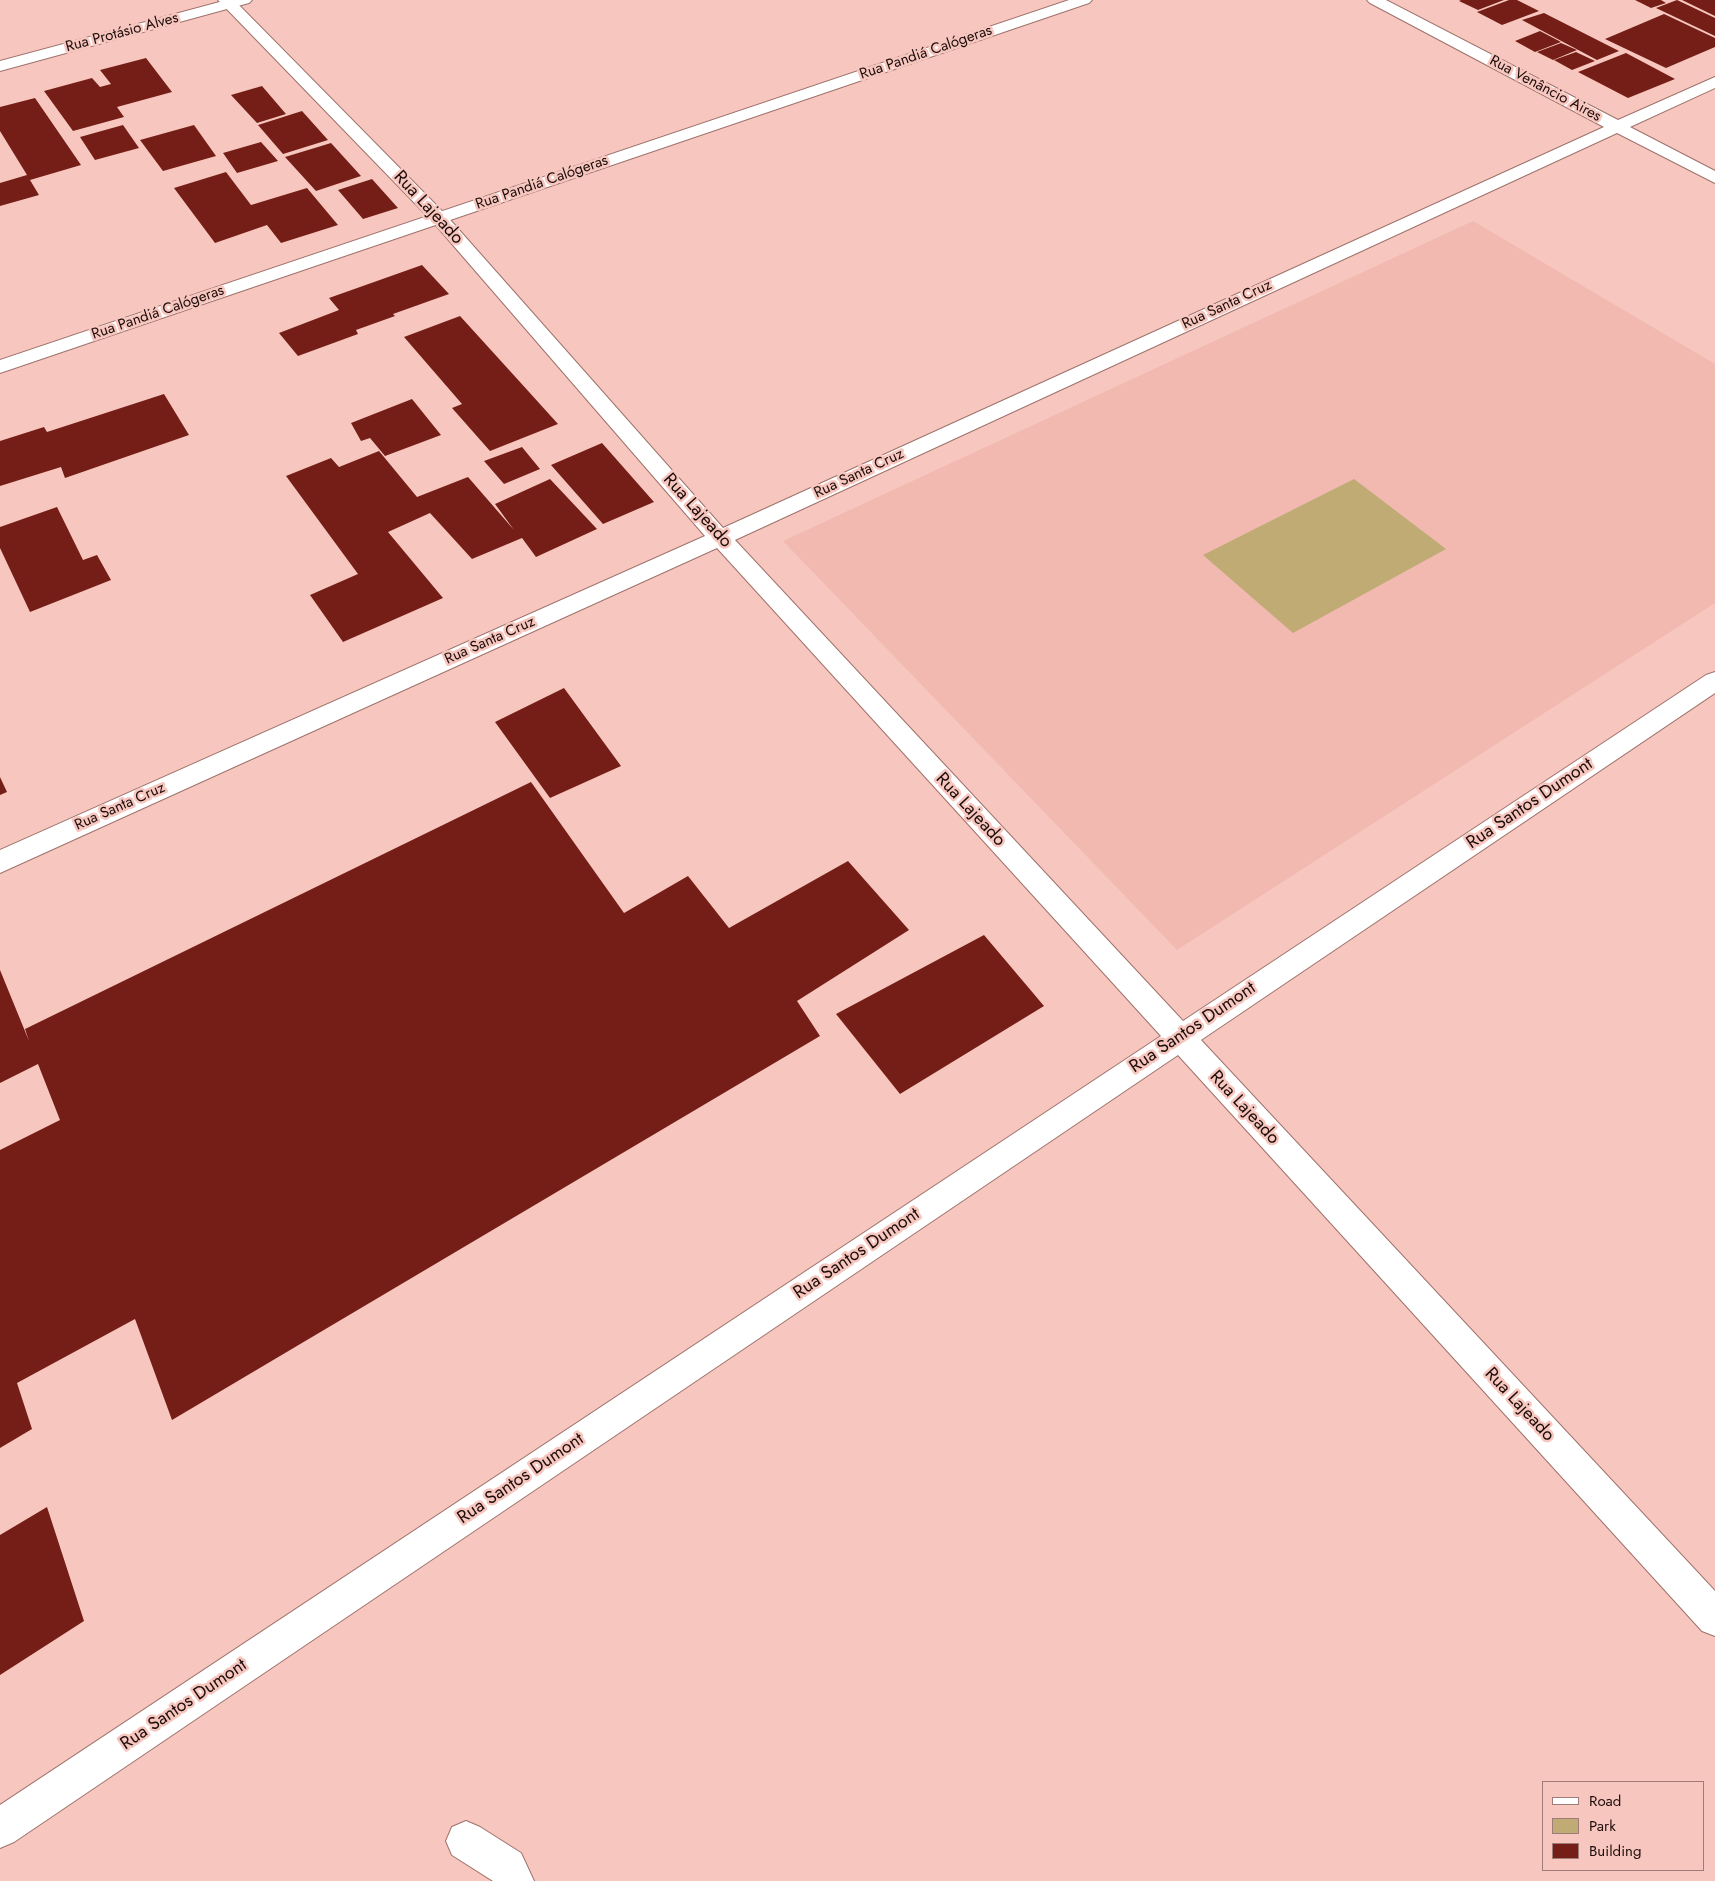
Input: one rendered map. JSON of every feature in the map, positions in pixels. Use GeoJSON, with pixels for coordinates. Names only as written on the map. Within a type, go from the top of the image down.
{"type":"FeatureCollection","features":[{"type":"Feature","properties":{"kind":"street","name":"Rua Pandiá Calógeras"},"geometry":{"type":"LineString","coordinates":[[0,367],[1084,0]]}},
{"type":"Feature","properties":{"kind":"street","name":"Rua Venâncio Aires"},"geometry":{"type":"LineString","coordinates":[[1375,0],[1715,178]]}},
{"type":"Feature","properties":{"kind":"street","name":"Rua Lajeado"},"geometry":{"type":"LineString","coordinates":[[234,1],[439,218],[720,538],[1715,1618]]}},
{"type":"Feature","properties":{"kind":"street","name":"Rua Protásio Alves"},"geometry":{"type":"LineString","coordinates":[[0,66],[234,1]]}},
{"type":"Feature","properties":{"kind":"street","name":"Rua Santa Cruz"},"geometry":{"type":"LineString","coordinates":[[0,862],[720,538],[1715,82]]}},
{"type":"Feature","properties":{"kind":"street","name":"Rua Santos Dumont"},"geometry":{"type":"LineString","coordinates":[[0,1828],[1180,1037],[1715,681]]}},
{"type":"Feature","properties":{"kind":"street"},"geometry":{"type":"LineString","coordinates":[[466,1841],[507,1867],[514,1881]]}},
{"type":"Feature","properties":{"kind":"shaded area"},"geometry":{"type":"Polygon","coordinates":[[[1473,221],[1715,364],[1715,603],[1177,950],[783,541],[1473,221]]]}},
{"type":"Feature","properties":{"kind":"green space"},"geometry":{"type":"Polygon","coordinates":[[[1354,479],[1446,549],[1293,633],[1203,555],[1354,479]]]}},
{"type":"Feature","properties":{"kind":"building"},"geometry":{"type":"Polygon","coordinates":[[[1504,0],[1478,10],[1459,1],[1504,0]]]}},
{"type":"Feature","properties":{"kind":"building"},"geometry":{"type":"Polygon","coordinates":[[[1509,0],[1517,0],[1539,11],[1502,25],[1477,12],[1509,0]]]}},
{"type":"Feature","properties":{"kind":"building"},"geometry":{"type":"Polygon","coordinates":[[[1635,0],[1661,0],[1666,3],[1651,8],[1635,0]]]}},
{"type":"Feature","properties":{"kind":"building"},"geometry":{"type":"Polygon","coordinates":[[[1677,0],[1715,18],[1715,36],[1656,8],[1677,0]]]}},
{"type":"Feature","properties":{"kind":"building"},"geometry":{"type":"Polygon","coordinates":[[[1682,0],[1715,0],[1715,16],[1682,0]]]}},
{"type":"Feature","properties":{"kind":"building"},"geometry":{"type":"Polygon","coordinates":[[[1544,13],[1619,51],[1597,60],[1522,20],[1544,13]]]}},
{"type":"Feature","properties":{"kind":"building"},"geometry":{"type":"Polygon","coordinates":[[[1664,14],[1715,38],[1715,47],[1666,68],[1605,39],[1664,14]]]}},
{"type":"Feature","properties":{"kind":"building"},"geometry":{"type":"Polygon","coordinates":[[[1540,31],[1561,42],[1535,52],[1515,41],[1540,31]]]}},
{"type":"Feature","properties":{"kind":"building"},"geometry":{"type":"Polygon","coordinates":[[[1561,43],[1577,50],[1553,60],[1537,52],[1561,43]]]}},
{"type":"Feature","properties":{"kind":"building"},"geometry":{"type":"Polygon","coordinates":[[[1576,52],[1595,61],[1572,70],[1554,60],[1576,52]]]}},
{"type":"Feature","properties":{"kind":"building"},"geometry":{"type":"Polygon","coordinates":[[[1626,53],[1675,79],[1628,98],[1578,72],[1626,53]]]}},
{"type":"Feature","properties":{"kind":"building"},"geometry":{"type":"Polygon","coordinates":[[[146,58],[172,92],[117,107],[124,117],[73,131],[44,91],[92,78],[100,87],[111,84],[100,70],[146,58]]]}},
{"type":"Feature","properties":{"kind":"building"},"geometry":{"type":"Polygon","coordinates":[[[262,86],[286,114],[257,123],[231,95],[262,86]]]}},
{"type":"Feature","properties":{"kind":"building"},"geometry":{"type":"Polygon","coordinates":[[[35,98],[81,165],[30,180],[39,195],[0,206],[0,183],[27,175],[0,131],[0,107],[35,98]]]}},
{"type":"Feature","properties":{"kind":"building"},"geometry":{"type":"Polygon","coordinates":[[[302,111],[328,140],[283,154],[258,125],[302,111]]]}},
{"type":"Feature","properties":{"kind":"building"},"geometry":{"type":"Polygon","coordinates":[[[123,125],[139,148],[95,160],[80,137],[123,125]]]}},
{"type":"Feature","properties":{"kind":"building"},"geometry":{"type":"Polygon","coordinates":[[[194,125],[216,156],[163,171],[140,140],[194,125]]]}},
{"type":"Feature","properties":{"kind":"building"},"geometry":{"type":"Polygon","coordinates":[[[261,142],[278,161],[237,173],[223,153],[261,142]]]}},
{"type":"Feature","properties":{"kind":"building"},"geometry":{"type":"Polygon","coordinates":[[[331,143],[361,176],[316,191],[285,157],[331,143]]]}},
{"type":"Feature","properties":{"kind":"building"},"geometry":{"type":"Polygon","coordinates":[[[226,172],[251,205],[307,188],[338,225],[281,243],[267,225],[215,243],[174,188],[226,172]]]}},
{"type":"Feature","properties":{"kind":"building"},"geometry":{"type":"Polygon","coordinates":[[[372,179],[398,208],[363,219],[338,190],[372,179]]]}},
{"type":"Feature","properties":{"kind":"building"},"geometry":{"type":"Polygon","coordinates":[[[422,265],[449,294],[393,314],[395,316],[356,330],[358,334],[298,356],[279,333],[339,310],[329,298],[422,265]]]}},
{"type":"Feature","properties":{"kind":"building"},"geometry":{"type":"Polygon","coordinates":[[[460,316],[558,424],[490,451],[452,408],[462,404],[404,337],[460,316]]]}},
{"type":"Feature","properties":{"kind":"building"},"geometry":{"type":"Polygon","coordinates":[[[164,394],[189,435],[65,478],[61,467],[0,486],[0,441],[44,427],[47,432],[164,394]]]}},
{"type":"Feature","properties":{"kind":"building"},"geometry":{"type":"Polygon","coordinates":[[[412,399],[441,435],[385,456],[370,438],[361,441],[351,423],[412,399]]]}},
{"type":"Feature","properties":{"kind":"building"},"geometry":{"type":"Polygon","coordinates":[[[602,443],[654,502],[603,524],[551,465],[602,443]]]}},
{"type":"Feature","properties":{"kind":"building"},"geometry":{"type":"Polygon","coordinates":[[[522,447],[540,469],[504,484],[484,461],[522,447]]]}},
{"type":"Feature","properties":{"kind":"building"},"geometry":{"type":"Polygon","coordinates":[[[379,451],[417,497],[468,477],[514,530],[495,504],[550,479],[597,529],[536,557],[522,538],[472,559],[430,513],[388,532],[443,598],[343,642],[310,595],[358,574],[286,476],[331,458],[339,467],[379,451]]]}},
{"type":"Feature","properties":{"kind":"building"},"geometry":{"type":"Polygon","coordinates":[[[57,507],[83,560],[97,555],[111,580],[30,612],[0,548],[0,527],[57,507]]]}},
{"type":"Feature","properties":{"kind":"building"},"geometry":{"type":"Polygon","coordinates":[[[564,688],[621,766],[550,798],[495,722],[564,688]]]}},
{"type":"Feature","properties":{"kind":"building"},"geometry":{"type":"Polygon","coordinates":[[[0,777],[7,792],[0,795],[0,777]]]}},
{"type":"Feature","properties":{"kind":"building"},"geometry":{"type":"Polygon","coordinates":[[[531,782],[624,913],[688,876],[729,928],[848,861],[909,930],[797,1001],[820,1036],[172,1420],[135,1319],[17,1383],[32,1429],[0,1448],[0,1150],[60,1120],[38,1064],[0,1083],[0,970],[29,1041],[25,1029],[531,782]]]}},
{"type":"Feature","properties":{"kind":"building"},"geometry":{"type":"Polygon","coordinates":[[[984,935],[1044,1006],[900,1094],[836,1014],[984,935]]]}},
{"type":"Feature","properties":{"kind":"building"},"geometry":{"type":"Polygon","coordinates":[[[47,1507],[84,1621],[0,1675],[0,1535],[47,1507]]]}}]}
